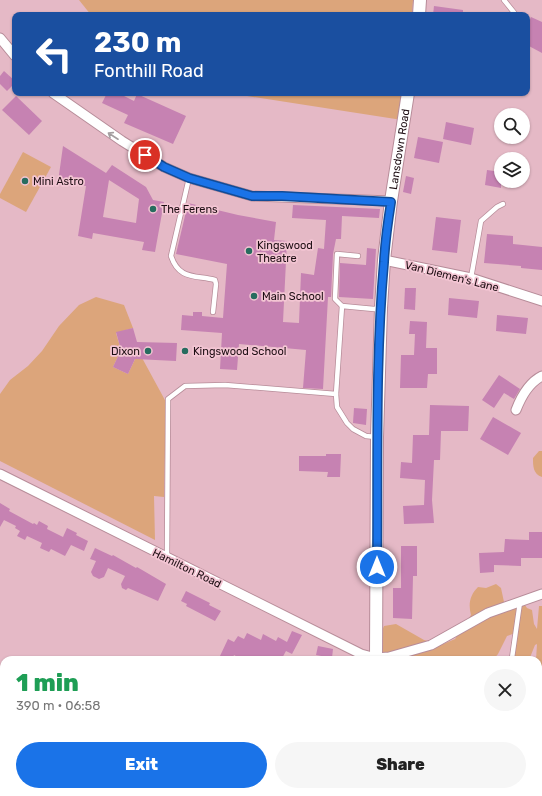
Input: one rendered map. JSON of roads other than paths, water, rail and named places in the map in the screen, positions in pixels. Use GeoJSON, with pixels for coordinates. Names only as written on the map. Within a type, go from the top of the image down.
{"type":"FeatureCollection","features":[{"type":"Feature","properties":{"kind":"street"},"geometry":{"type":"LineString","coordinates":[[419,12],[420,0]]}},
{"type":"Feature","properties":{"kind":"street"},"geometry":{"type":"LineString","coordinates":[[0,38],[12,52]]}},
{"type":"Feature","properties":{"kind":"street"},"geometry":{"type":"LineString","coordinates":[[57,96],[122,142],[164,167],[189,178],[252,196],[282,196],[391,202]]}},
{"type":"Feature","properties":{"kind":"street","name":"Lansdown Road"},"geometry":{"type":"LineString","coordinates":[[376,656],[377,437],[380,308],[391,202],[408,96]]}},
{"type":"Feature","properties":{"kind":"street","name":"Van Diemen's Lane"},"geometry":{"type":"LineString","coordinates":[[384,260],[470,278],[542,301]]}},
{"type":"Feature","properties":{"kind":"street"},"geometry":{"type":"LineString","coordinates":[[516,410],[522,396],[531,385],[542,376]]}},
{"type":"Feature","properties":{"kind":"street","name":"Hamilton Road"},"geometry":{"type":"LineString","coordinates":[[0,474],[367,656]]}},
{"type":"Feature","properties":{"kind":"street"},"geometry":{"type":"LineString","coordinates":[[393,656],[432,645],[488,613],[542,594]]}},
{"type":"Feature","properties":{"kind":"lane"},"geometry":{"type":"LineString","coordinates":[[504,0],[514,12]]}},
{"type":"Feature","properties":{"kind":"lane"},"geometry":{"type":"LineString","coordinates":[[189,178],[171,256],[175,266],[182,273],[195,277],[215,280],[214,312]]}},
{"type":"Feature","properties":{"kind":"lane"},"geometry":{"type":"LineString","coordinates":[[470,278],[481,221],[497,207],[504,204]]}},
{"type":"Feature","properties":{"kind":"lane"},"geometry":{"type":"LineString","coordinates":[[358,256],[337,254],[335,299],[342,306],[374,309],[380,308]]}},
{"type":"Feature","properties":{"kind":"lane"},"geometry":{"type":"LineString","coordinates":[[342,306],[336,394],[337,407],[347,423],[353,429],[366,436],[377,437]]}},
{"type":"Feature","properties":{"kind":"lane"},"geometry":{"type":"LineString","coordinates":[[167,558],[168,399],[185,386],[225,385],[336,394]]}},
{"type":"Feature","properties":{"kind":"lane"},"geometry":{"type":"LineString","coordinates":[[512,656],[520,602]]}},
{"type":"Feature","properties":{"kind":"place","name":"Mini Astro"},"geometry":{"type":"Point","coordinates":[25,181]}},
{"type":"Feature","properties":{"kind":"place","name":"The Ferens"},"geometry":{"type":"Point","coordinates":[153,209]}},
{"type":"Feature","properties":{"kind":"place","name":"Kingswood Theatre"},"geometry":{"type":"Point","coordinates":[249,251]}},
{"type":"Feature","properties":{"kind":"place","name":"Main School"},"geometry":{"type":"Point","coordinates":[254,296]}},
{"type":"Feature","properties":{"kind":"place","name":"Dixon"},"geometry":{"type":"Point","coordinates":[148,351]}},
{"type":"Feature","properties":{"kind":"place","name":"Kingswood School"},"geometry":{"type":"Point","coordinates":[185,351]}}]}
